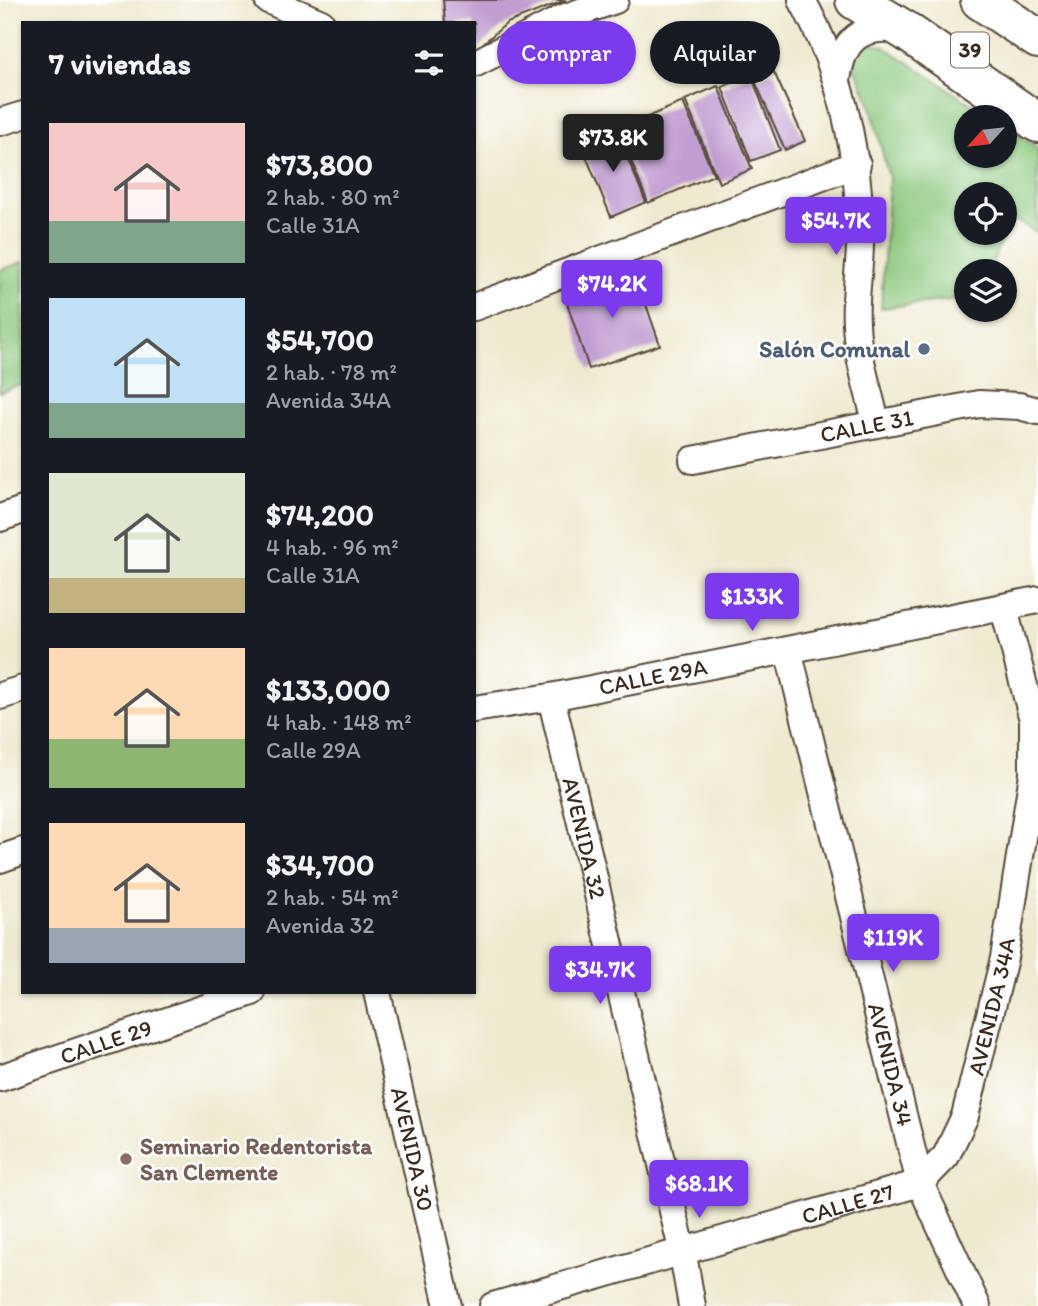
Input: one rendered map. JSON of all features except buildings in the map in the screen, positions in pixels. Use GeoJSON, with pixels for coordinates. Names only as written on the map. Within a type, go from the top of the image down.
{"type":"FeatureCollection","features":[{"type":"Feature","properties":{"kind":"highway"},"geometry":{"type":"LineString","coordinates":[[855,0],[903,15],[1038,123]]}},
{"type":"Feature","properties":{"kind":"highway","name":"39"},"geometry":{"type":"LineString","coordinates":[[980,0],[1038,39]]}},
{"type":"Feature","properties":{"kind":"highway"},"geometry":{"type":"LineString","coordinates":[[1007,0],[1038,31]]}},
{"type":"Feature","properties":{"kind":"highway","name":"39"},"geometry":{"type":"LineString","coordinates":[[903,15],[1038,100]]}},
{"type":"Feature","properties":{"kind":"street"},"geometry":{"type":"LineString","coordinates":[[268,0],[316,21]]}},
{"type":"Feature","properties":{"kind":"street"},"geometry":{"type":"LineString","coordinates":[[476,63],[563,18],[615,0]]}},
{"type":"Feature","properties":{"kind":"street"},"geometry":{"type":"LineString","coordinates":[[802,0],[817,29],[837,80],[857,164],[860,244],[856,324],[876,424]]}},
{"type":"Feature","properties":{"kind":"street"},"geometry":{"type":"LineString","coordinates":[[837,80],[841,55],[855,36],[903,15]]}},
{"type":"Feature","properties":{"kind":"street"},"geometry":{"type":"LineString","coordinates":[[0,122],[21,117]]}},
{"type":"Feature","properties":{"kind":"street"},"geometry":{"type":"LineString","coordinates":[[476,306],[857,164]]}},
{"type":"Feature","properties":{"kind":"street","name":"CALLE 31"},"geometry":{"type":"LineString","coordinates":[[694,460],[979,404],[1019,406],[1038,411]]}},
{"type":"Feature","properties":{"kind":"street"},"geometry":{"type":"LineString","coordinates":[[0,518],[21,511]]}},
{"type":"Feature","properties":{"kind":"street","name":"CALLE 29A"},"geometry":{"type":"LineString","coordinates":[[476,709],[551,697],[1004,609],[1038,600]]}},
{"type":"Feature","properties":{"kind":"street","name":"AVENIDA 34A"},"geometry":{"type":"LineString","coordinates":[[920,1183],[946,1156],[965,1116],[1004,958],[1033,774],[1033,720],[1004,609]]}},
{"type":"Feature","properties":{"kind":"street","name":"AVENIDA 34"},"geometry":{"type":"LineString","coordinates":[[789,650],[920,1183],[977,1306]]}},
{"type":"Feature","properties":{"kind":"street"},"geometry":{"type":"LineString","coordinates":[[0,696],[21,690]]}},
{"type":"Feature","properties":{"kind":"street","name":"AVENIDA 32"},"geometry":{"type":"LineString","coordinates":[[551,697],[682,1249],[692,1306]]}},
{"type":"Feature","properties":{"kind":"street"},"geometry":{"type":"LineString","coordinates":[[0,859],[21,852]]}},
{"type":"Feature","properties":{"kind":"street","name":"CALLE 29"},"geometry":{"type":"LineString","coordinates":[[0,1078],[246,994]]}},
{"type":"Feature","properties":{"kind":"street","name":"AVENIDA 30"},"geometry":{"type":"LineString","coordinates":[[377,994],[448,1306]]}},
{"type":"Feature","properties":{"kind":"street","name":"CALLE 27"},"geometry":{"type":"LineString","coordinates":[[493,1306],[682,1249],[920,1183]]}},
{"type":"Feature","properties":{"kind":"green space"},"geometry":{"type":"Polygon","coordinates":[[[866,43],[883,46],[973,105],[954,105],[954,168],[1017,168],[1017,134],[1038,148],[1038,233],[1017,221],[1017,182],[954,182],[954,245],[999,245],[994,259],[954,259],[954,299],[881,308],[889,178],[870,102],[854,67],[856,50],[866,43]]]}},
{"type":"Feature","properties":{"kind":"green space"},"geometry":{"type":"Polygon","coordinates":[[[21,263],[21,385],[0,392],[0,270],[21,263]]]}},
{"type":"Feature","properties":{"kind":"place","name":"Salón Comunal"},"geometry":{"type":"Point","coordinates":[924,349]}},
{"type":"Feature","properties":{"kind":"place","name":"Seminario Redentorista San Clemente"},"geometry":{"type":"Point","coordinates":[126,1159]}}]}
